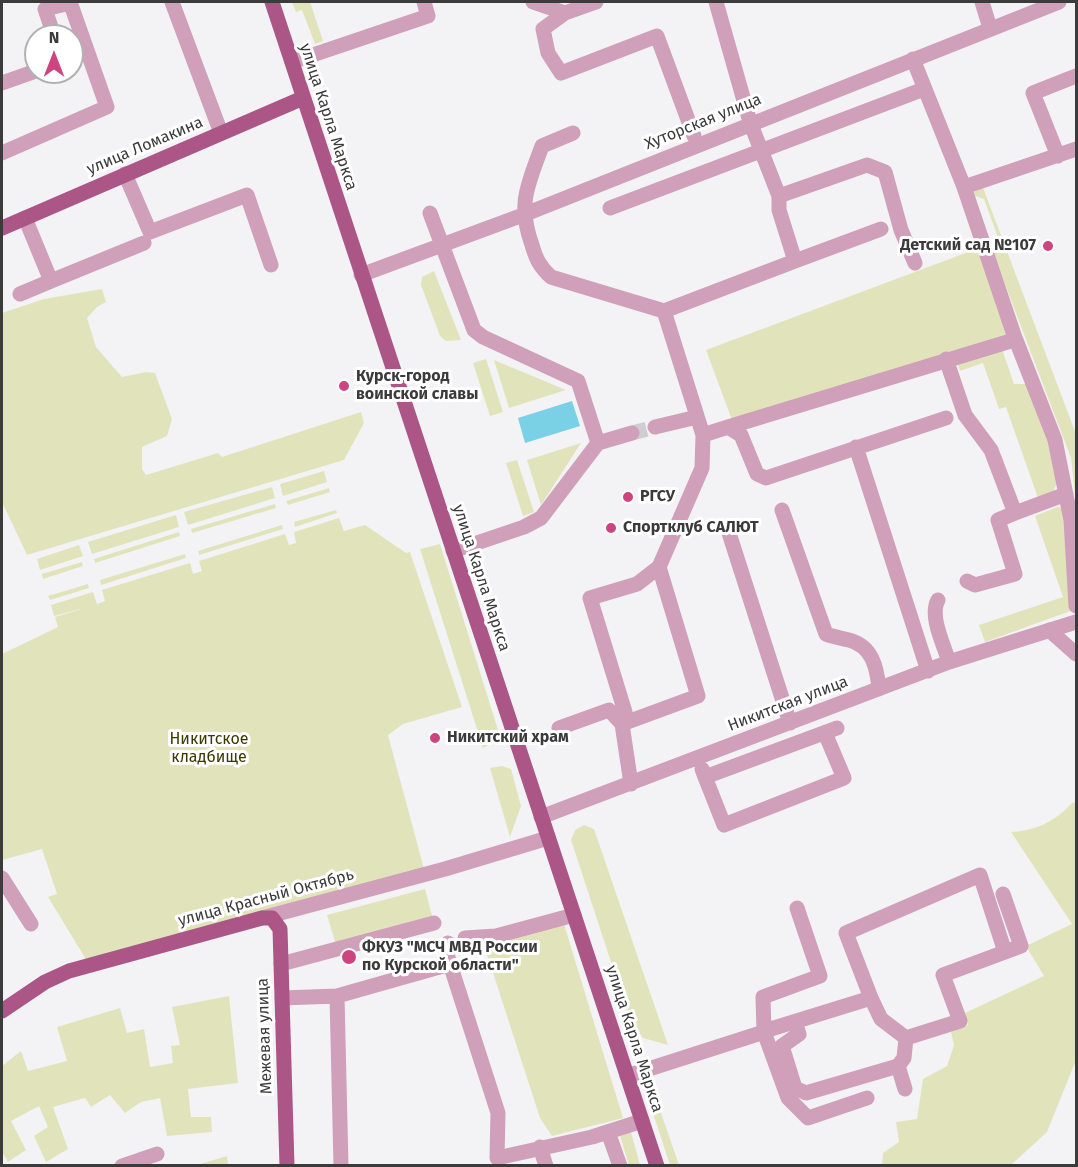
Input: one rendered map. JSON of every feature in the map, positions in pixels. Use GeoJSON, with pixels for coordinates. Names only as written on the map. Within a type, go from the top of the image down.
{"type":"FeatureCollection","features":[{"type":"Feature","properties":{"kind":"main road","name":"улица Карла Маркса"},"geometry":{"type":"LineString","coordinates":[[272,2],[657,1166]]}},
{"type":"Feature","properties":{"kind":"main road","name":"улица Ломакина"},"geometry":{"type":"LineString","coordinates":[[2,228],[303,98]]}},
{"type":"Feature","properties":{"kind":"main road","name":"Межевая улица"},"geometry":{"type":"LineString","coordinates":[[262,918],[273,918],[279,926],[287,1166]]}},
{"type":"Feature","properties":{"kind":"main road","name":"улица Красный Октябрь"},"geometry":{"type":"LineString","coordinates":[[2,1011],[45,982],[69,971],[262,918]]}},
{"type":"Feature","properties":{"kind":"street"},"geometry":{"type":"LineString","coordinates":[[2,153],[107,107],[70,2],[44,5],[50,24]]}},
{"type":"Feature","properties":{"kind":"street"},"geometry":{"type":"LineString","coordinates":[[172,2],[221,134]]}},
{"type":"Feature","properties":{"kind":"street"},"geometry":{"type":"LineString","coordinates":[[292,62],[428,16],[424,2]]}},
{"type":"Feature","properties":{"kind":"street"},"geometry":{"type":"LineString","coordinates":[[533,2],[565,13]]}},
{"type":"Feature","properties":{"kind":"street"},"geometry":{"type":"LineString","coordinates":[[596,2],[565,13],[543,29],[548,53],[561,73],[657,36],[694,135]]}},
{"type":"Feature","properties":{"kind":"street"},"geometry":{"type":"LineString","coordinates":[[716,2],[750,122],[779,196],[779,210],[795,261]]}},
{"type":"Feature","properties":{"kind":"street"},"geometry":{"type":"LineString","coordinates":[[982,2],[990,28]]}},
{"type":"Feature","properties":{"kind":"street","name":"Хуторская улица"},"geometry":{"type":"LineString","coordinates":[[361,275],[523,214],[750,122],[1059,2]]}},
{"type":"Feature","properties":{"kind":"street"},"geometry":{"type":"LineString","coordinates":[[913,59],[964,187],[1014,335],[1055,440],[1066,494],[1074,519],[1077,606]]}},
{"type":"Feature","properties":{"kind":"street"},"geometry":{"type":"LineString","coordinates":[[2,83],[24,75]]}},
{"type":"Feature","properties":{"kind":"street"},"geometry":{"type":"LineString","coordinates":[[1058,156],[1033,93],[1077,76]]}},
{"type":"Feature","properties":{"kind":"street"},"geometry":{"type":"LineString","coordinates":[[610,208],[924,89]]}},
{"type":"Feature","properties":{"kind":"street"},"geometry":{"type":"LineString","coordinates":[[573,133],[542,146],[525,192],[523,214],[539,265],[550,277],[664,311],[881,229]]}},
{"type":"Feature","properties":{"kind":"street"},"geometry":{"type":"LineString","coordinates":[[964,187],[1077,149]]}},
{"type":"Feature","properties":{"kind":"street"},"geometry":{"type":"LineString","coordinates":[[779,196],[867,165],[885,172],[901,230],[915,263]]}},
{"type":"Feature","properties":{"kind":"street"},"geometry":{"type":"LineString","coordinates":[[125,174],[150,232],[247,195],[271,265]]}},
{"type":"Feature","properties":{"kind":"street"},"geometry":{"type":"LineString","coordinates":[[430,213],[474,330],[483,337],[578,381],[598,443]]}},
{"type":"Feature","properties":{"kind":"street"},"geometry":{"type":"LineString","coordinates":[[25,218],[51,281]]}},
{"type":"Feature","properties":{"kind":"street"},"geometry":{"type":"LineString","coordinates":[[20,294],[144,243]]}},
{"type":"Feature","properties":{"kind":"street"},"geometry":{"type":"LineString","coordinates":[[631,784],[622,724],[625,712],[590,598],[637,584],[659,567],[702,468],[704,435],[664,311]]}},
{"type":"Feature","properties":{"kind":"street"},"geometry":{"type":"LineString","coordinates":[[704,435],[1014,340],[1014,335]]}},
{"type":"Feature","properties":{"kind":"street"},"geometry":{"type":"LineString","coordinates":[[946,359],[965,415],[992,450],[1015,513]]}},
{"type":"Feature","properties":{"kind":"street"},"geometry":{"type":"LineString","coordinates":[[655,427],[697,417]]}},
{"type":"Feature","properties":{"kind":"street"},"geometry":{"type":"LineString","coordinates":[[728,427],[741,435],[757,474],[766,478],[946,418]]}},
{"type":"Feature","properties":{"kind":"street"},"geometry":{"type":"LineString","coordinates":[[453,551],[524,527],[541,518],[598,443],[632,433]]}},
{"type":"Feature","properties":{"kind":"street"},"geometry":{"type":"LineString","coordinates":[[856,447],[928,671]]}},
{"type":"Feature","properties":{"kind":"street"},"geometry":{"type":"LineString","coordinates":[[967,581],[975,585],[1015,574],[998,520],[1066,494]]}},
{"type":"Feature","properties":{"kind":"street"},"geometry":{"type":"LineString","coordinates":[[782,510],[826,634],[852,641],[870,653],[878,672],[879,689]]}},
{"type":"Feature","properties":{"kind":"street"},"geometry":{"type":"LineString","coordinates":[[728,530],[790,723]]}},
{"type":"Feature","properties":{"kind":"street"},"geometry":{"type":"LineString","coordinates":[[622,724],[698,696],[659,567]]}},
{"type":"Feature","properties":{"kind":"street"},"geometry":{"type":"LineString","coordinates":[[938,600],[935,618],[949,662]]}},
{"type":"Feature","properties":{"kind":"street","name":"Никитская улица"},"geometry":{"type":"LineString","coordinates":[[542,817],[949,662],[1075,624]]}},
{"type":"Feature","properties":{"kind":"street"},"geometry":{"type":"LineString","coordinates":[[1049,630],[1077,654]]}},
{"type":"Feature","properties":{"kind":"street"},"geometry":{"type":"LineString","coordinates":[[559,728],[609,710],[622,724]]}},
{"type":"Feature","properties":{"kind":"street"},"geometry":{"type":"LineString","coordinates":[[698,758],[705,777],[724,825],[844,778],[831,730],[705,777]]}},
{"type":"Feature","properties":{"kind":"street","name":"улица Красный Октябрь"},"geometry":{"type":"LineString","coordinates":[[262,918],[446,869],[548,838]]}},
{"type":"Feature","properties":{"kind":"street"},"geometry":{"type":"LineString","coordinates":[[906,1038],[881,1019],[846,933],[980,874],[1005,952]]}},
{"type":"Feature","properties":{"kind":"street"},"geometry":{"type":"LineString","coordinates":[[2,878],[32,924]]}},
{"type":"Feature","properties":{"kind":"street"},"geometry":{"type":"LineString","coordinates":[[906,1038],[960,1021],[943,975],[1021,946],[1003,894]]}},
{"type":"Feature","properties":{"kind":"street"},"geometry":{"type":"LineString","coordinates":[[797,908],[820,976],[763,997],[764,1032],[788,1098],[808,1118],[867,1098]]}},
{"type":"Feature","properties":{"kind":"street"},"geometry":{"type":"LineString","coordinates":[[465,938],[496,936],[574,915]]}},
{"type":"Feature","properties":{"kind":"street"},"geometry":{"type":"LineString","coordinates":[[281,964],[434,923]]}},
{"type":"Feature","properties":{"kind":"street"},"geometry":{"type":"LineString","coordinates":[[448,943],[446,948],[450,964],[498,1113],[497,1162],[540,1147],[609,1132],[642,1120]]}},
{"type":"Feature","properties":{"kind":"street"},"geometry":{"type":"LineString","coordinates":[[282,998],[338,996],[450,964]]}},
{"type":"Feature","properties":{"kind":"street"},"geometry":{"type":"LineString","coordinates":[[338,996],[341,1166]]}},
{"type":"Feature","properties":{"kind":"street"},"geometry":{"type":"LineString","coordinates":[[627,1076],[871,998]]}},
{"type":"Feature","properties":{"kind":"street"},"geometry":{"type":"LineString","coordinates":[[795,1022],[800,1034],[782,1046],[795,1088],[806,1093],[898,1066],[904,1058],[906,1038]]}},
{"type":"Feature","properties":{"kind":"street"},"geometry":{"type":"LineString","coordinates":[[898,1066],[905,1089]]}},
{"type":"Feature","properties":{"kind":"street"},"geometry":{"type":"LineString","coordinates":[[609,1132],[620,1166]]}},
{"type":"Feature","properties":{"kind":"street"},"geometry":{"type":"LineString","coordinates":[[540,1147],[546,1166]]}},
{"type":"Feature","properties":{"kind":"street"},"geometry":{"type":"LineString","coordinates":[[122,1166],[157,1154]]}},
{"type":"Feature","properties":{"kind":"green space"},"geometry":{"type":"Polygon","coordinates":[[[292,2],[310,2],[323,41],[315,44],[302,10],[296,12],[292,2]]]}},
{"type":"Feature","properties":{"kind":"green space"},"geometry":{"type":"Polygon","coordinates":[[[982,185],[1076,434],[1076,504],[1071,458],[992,250],[1000,243],[984,199],[972,195],[974,187],[982,185]]]}},
{"type":"Feature","properties":{"kind":"green space"},"geometry":{"type":"Polygon","coordinates":[[[979,248],[1009,334],[732,420],[706,350],[979,248]]]}},
{"type":"Feature","properties":{"kind":"green space"},"geometry":{"type":"Polygon","coordinates":[[[434,271],[461,340],[446,341],[440,336],[421,285],[422,277],[434,271]]]}},
{"type":"Feature","properties":{"kind":"green space"},"geometry":{"type":"Polygon","coordinates":[[[102,289],[106,302],[97,307],[87,318],[96,347],[122,377],[146,372],[155,373],[172,419],[167,436],[142,447],[142,469],[146,475],[218,453],[222,457],[361,412],[364,423],[344,460],[27,555],[2,502],[2,313],[44,299],[102,289]]]}},
{"type":"Feature","properties":{"kind":"green space"},"geometry":{"type":"Polygon","coordinates":[[[1001,346],[1014,384],[1028,384],[1060,476],[1053,492],[1038,498],[1006,407],[999,409],[983,363],[960,371],[956,360],[1001,346]]]}},
{"type":"Feature","properties":{"kind":"green space"},"geometry":{"type":"Polygon","coordinates":[[[486,359],[503,412],[490,416],[473,363],[486,359]]]}},
{"type":"Feature","properties":{"kind":"green space"},"geometry":{"type":"Polygon","coordinates":[[[494,360],[566,390],[509,408],[494,360]]]}},
{"type":"Feature","properties":{"kind":"green space"},"geometry":{"type":"Polygon","coordinates":[[[581,443],[541,505],[527,460],[581,443]]]}},
{"type":"Feature","properties":{"kind":"green space"},"geometry":{"type":"Polygon","coordinates":[[[517,460],[534,512],[523,516],[506,463],[517,460]]]}},
{"type":"Feature","properties":{"kind":"green space"},"geometry":{"type":"Polygon","coordinates":[[[324,471],[327,482],[283,496],[280,484],[324,471]]]}},
{"type":"Feature","properties":{"kind":"green space"},"geometry":{"type":"Polygon","coordinates":[[[272,487],[275,498],[188,525],[184,512],[272,487]]]}},
{"type":"Feature","properties":{"kind":"green space"},"geometry":{"type":"Polygon","coordinates":[[[329,488],[330,492],[288,505],[286,501],[329,488]]]}},
{"type":"Feature","properties":{"kind":"green space"},"geometry":{"type":"Polygon","coordinates":[[[275,504],[276,508],[192,533],[191,529],[275,504]]]}},
{"type":"Feature","properties":{"kind":"green space"},"geometry":{"type":"Polygon","coordinates":[[[1057,507],[1064,508],[1076,609],[985,642],[979,625],[1063,597],[1035,516],[1057,507]]]}},
{"type":"Feature","properties":{"kind":"green space"},"geometry":{"type":"Polygon","coordinates":[[[336,510],[337,513],[295,527],[294,522],[336,510]]]}},
{"type":"Feature","properties":{"kind":"green space"},"geometry":{"type":"Polygon","coordinates":[[[176,515],[179,527],[92,554],[88,542],[176,515]]]}},
{"type":"Feature","properties":{"kind":"green space","name":"Никитское кладбище"},"geometry":{"type":"Polygon","coordinates":[[[339,518],[344,531],[365,525],[406,553],[410,552],[462,707],[403,724],[388,735],[424,869],[87,961],[48,897],[57,894],[42,849],[2,860],[2,654],[58,627],[55,617],[84,608],[54,616],[51,605],[93,592],[97,604],[105,601],[102,590],[190,563],[193,574],[202,571],[199,561],[285,534],[289,545],[296,543],[294,532],[339,518]]]}},
{"type":"Feature","properties":{"kind":"green space"},"geometry":{"type":"Polygon","coordinates":[[[282,525],[283,529],[199,555],[198,551],[282,525]]]}},
{"type":"Feature","properties":{"kind":"green space"},"geometry":{"type":"Polygon","coordinates":[[[179,532],[180,536],[95,563],[94,559],[179,532]]]}},
{"type":"Feature","properties":{"kind":"green space"},"geometry":{"type":"Polygon","coordinates":[[[440,544],[499,733],[493,742],[483,748],[420,549],[440,544]]]}},
{"type":"Feature","properties":{"kind":"green space"},"geometry":{"type":"Polygon","coordinates":[[[79,545],[83,556],[40,570],[37,559],[79,545]]]}},
{"type":"Feature","properties":{"kind":"green space"},"geometry":{"type":"Polygon","coordinates":[[[185,554],[186,558],[101,585],[100,580],[185,554]]]}},
{"type":"Feature","properties":{"kind":"green space"},"geometry":{"type":"Polygon","coordinates":[[[82,562],[83,566],[43,579],[42,574],[82,562]]]}},
{"type":"Feature","properties":{"kind":"green space"},"geometry":{"type":"Polygon","coordinates":[[[88,584],[89,588],[50,600],[48,596],[88,584]]]}},
{"type":"Feature","properties":{"kind":"green space"},"geometry":{"type":"Polygon","coordinates":[[[502,766],[511,769],[521,806],[510,837],[490,768],[502,766]]]}},
{"type":"Feature","properties":{"kind":"green space"},"geometry":{"type":"Polygon","coordinates":[[[1076,802],[1076,1060],[1047,1132],[1011,1165],[882,1166],[883,1153],[899,1142],[896,1122],[917,1119],[923,1079],[947,1066],[954,1045],[951,1032],[968,1025],[965,1013],[1044,976],[1026,946],[1072,924],[1011,832],[1028,830],[1044,824],[1076,802]]]}},
{"type":"Feature","properties":{"kind":"green space"},"geometry":{"type":"Polygon","coordinates":[[[584,825],[594,829],[668,1045],[643,1038],[630,1020],[571,840],[575,830],[584,825]]]}},
{"type":"Feature","properties":{"kind":"green space"},"geometry":{"type":"Polygon","coordinates":[[[425,889],[434,923],[337,948],[327,915],[425,889]]]}},
{"type":"Feature","properties":{"kind":"green space"},"geometry":{"type":"Polygon","coordinates":[[[564,924],[623,1118],[552,1136],[540,1118],[484,945],[564,924]]]}},
{"type":"Feature","properties":{"kind":"green space"},"geometry":{"type":"Polygon","coordinates":[[[229,996],[238,1083],[188,1089],[191,1117],[211,1117],[212,1132],[167,1136],[160,1098],[141,1102],[125,1113],[110,1095],[91,1107],[85,1098],[53,1107],[68,1149],[46,1162],[34,1136],[48,1127],[39,1106],[11,1121],[26,1150],[8,1162],[2,1152],[2,1066],[21,1051],[28,1071],[67,1061],[57,1027],[120,1008],[127,1033],[144,1029],[150,1067],[173,1063],[171,1046],[180,1045],[172,1007],[229,996]]]}},
{"type":"Feature","properties":{"kind":"green space"},"geometry":{"type":"Polygon","coordinates":[[[649,1078],[679,1165],[670,1165],[643,1083],[649,1078]]]}},
{"type":"Feature","properties":{"kind":"green space"},"geometry":{"type":"Polygon","coordinates":[[[631,1132],[640,1165],[629,1165],[620,1136],[631,1132]]]}},
{"type":"Feature","properties":{"kind":"green space"},"geometry":{"type":"Polygon","coordinates":[[[227,1156],[228,1165],[197,1165],[227,1156]]]}},
{"type":"Feature","properties":{"kind":"water"},"geometry":{"type":"Polygon","coordinates":[[[572,401],[580,426],[525,443],[518,418],[572,401]]]}},
{"type":"Feature","properties":{"kind":"tunnel"},"geometry":{"type":"LineString","coordinates":[[632,433],[655,427]]}},
{"type":"Feature","properties":{"kind":"place","name":"Детский сад №107"},"geometry":{"type":"Point","coordinates":[1048,246]}},
{"type":"Feature","properties":{"kind":"place","name":"Курск-город воинской славы"},"geometry":{"type":"Point","coordinates":[344,386]}},
{"type":"Feature","properties":{"kind":"place","name":"РГСУ"},"geometry":{"type":"Point","coordinates":[628,497]}},
{"type":"Feature","properties":{"kind":"place","name":"Спортклуб САЛЮТ"},"geometry":{"type":"Point","coordinates":[611,528]}},
{"type":"Feature","properties":{"kind":"place","name":"Никитский храм"},"geometry":{"type":"Point","coordinates":[435,738]}},
{"type":"Feature","properties":{"kind":"place","name":"ФКУЗ \"МСЧ МВД России по Курской области\""},"geometry":{"type":"Point","coordinates":[349,957]}}]}
